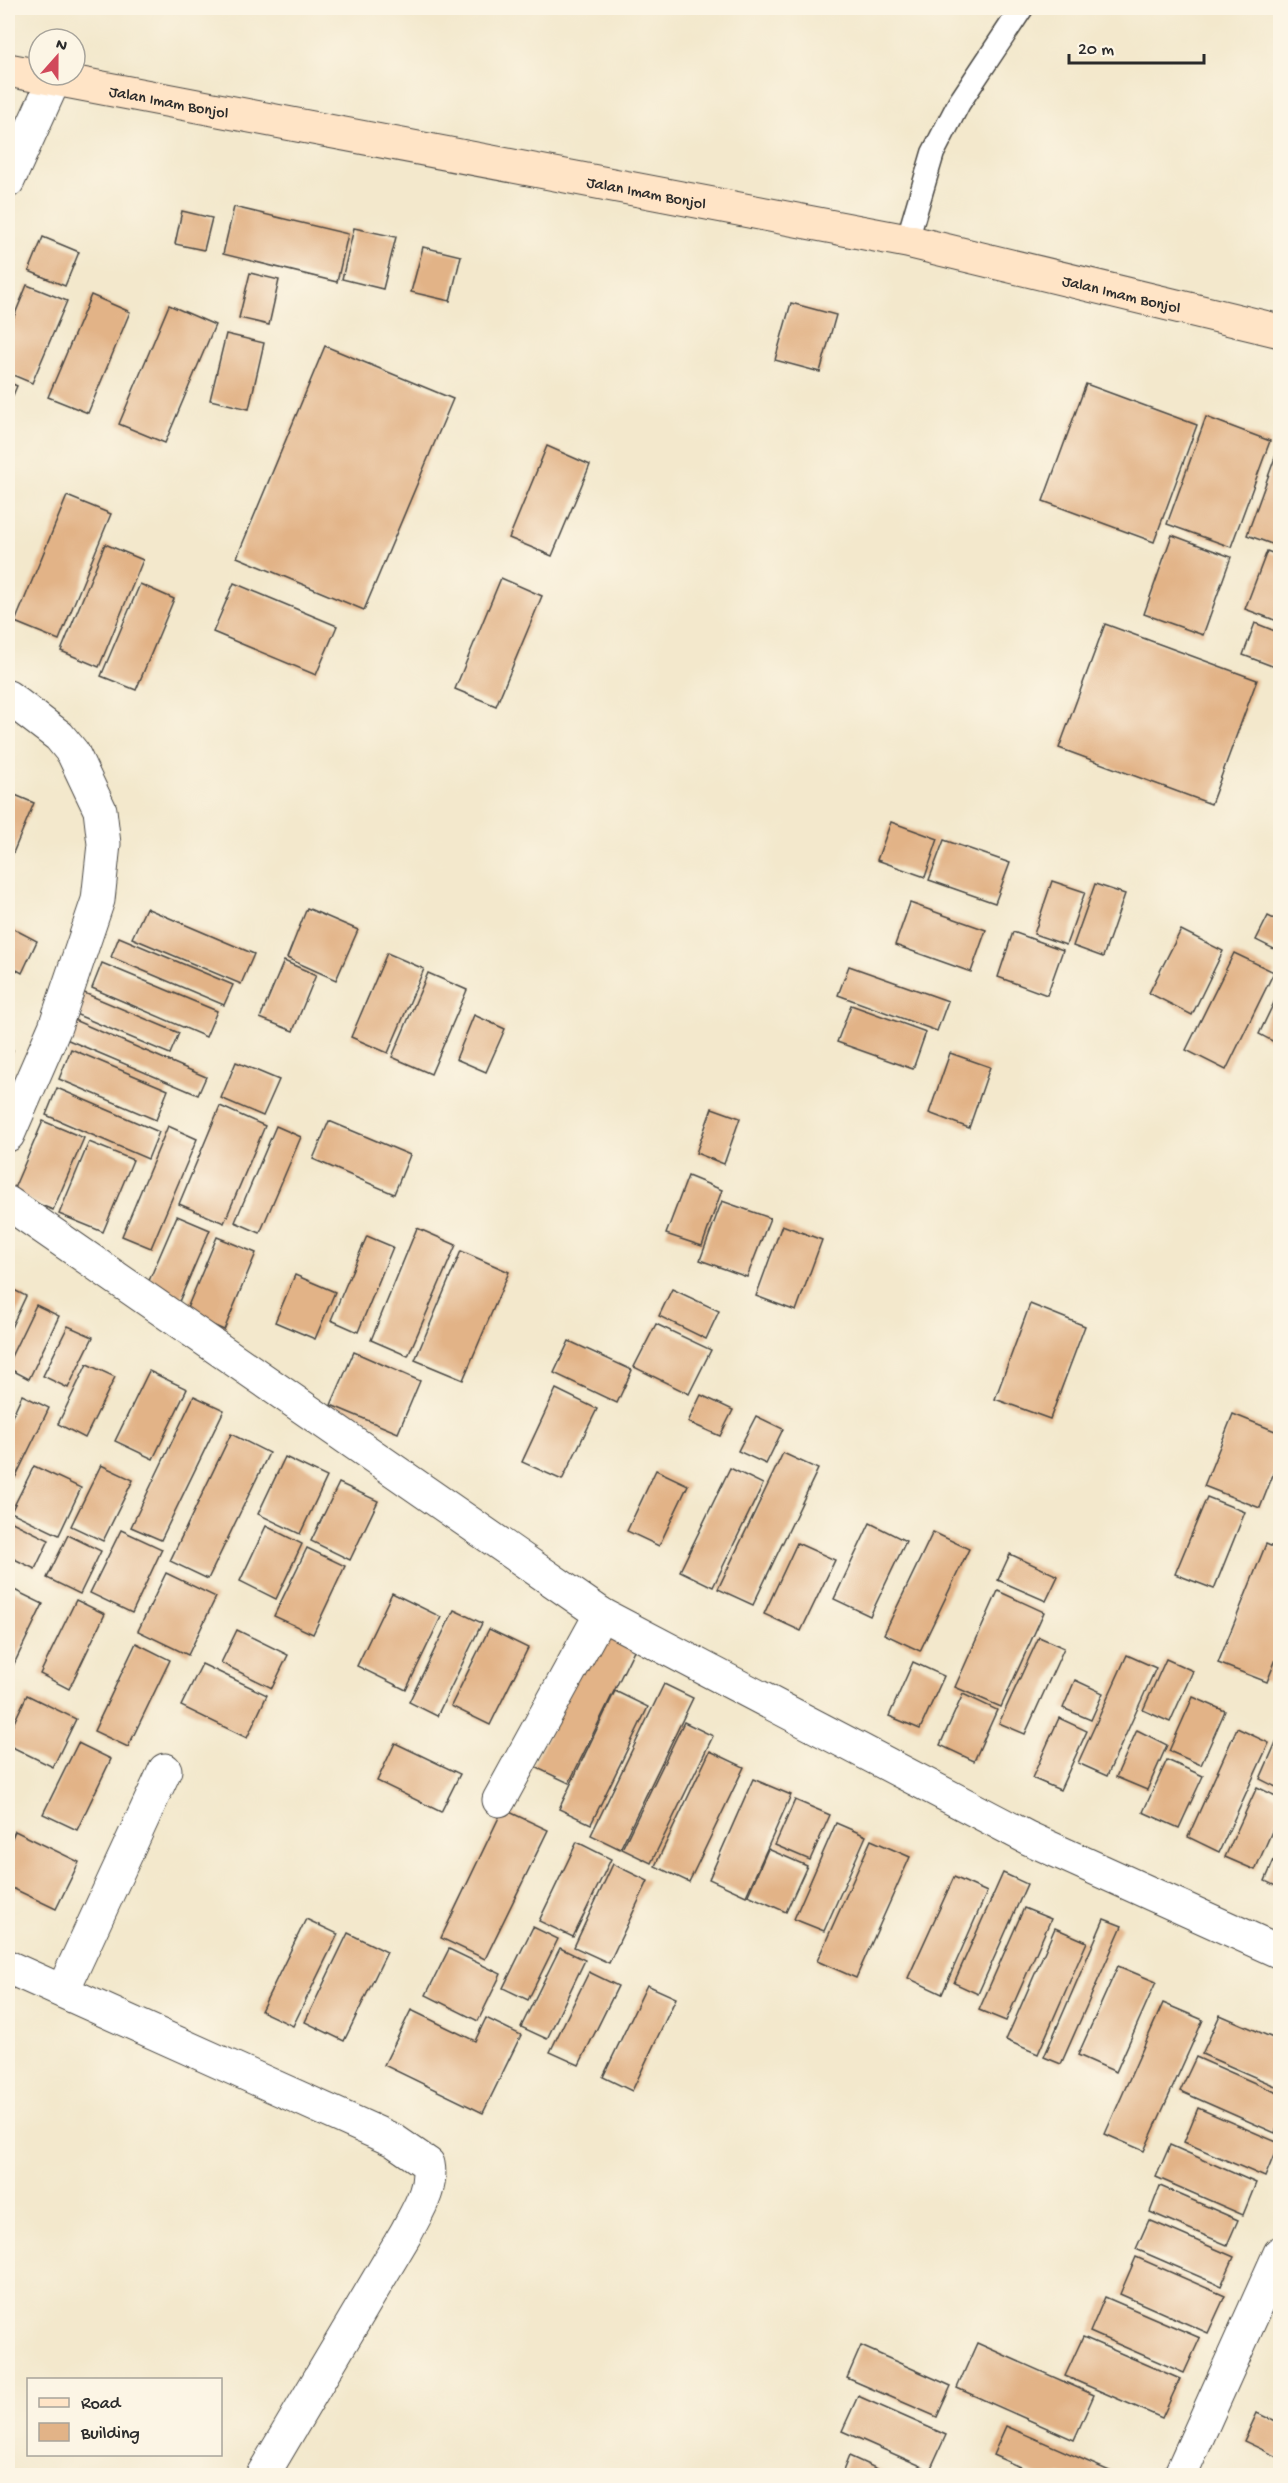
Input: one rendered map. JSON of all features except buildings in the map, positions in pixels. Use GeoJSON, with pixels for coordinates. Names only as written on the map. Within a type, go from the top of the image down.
{"type":"FeatureCollection","features":[{"type":"Feature","properties":{"kind":"main road","name":"Jalan Imam Bonjol"},"geometry":{"type":"LineString","coordinates":[[8,70],[27,74]]}},
{"type":"Feature","properties":{"kind":"main road","name":"Jalan Imam Bonjol"},"geometry":{"type":"LineString","coordinates":[[87,86],[907,241],[1281,331]]}},
{"type":"Feature","properties":{"kind":"street"},"geometry":{"type":"LineString","coordinates":[[8,181],[51,87]]}},
{"type":"Feature","properties":{"kind":"street"},"geometry":{"type":"LineString","coordinates":[[8,697],[59,736],[73,753],[100,810],[104,844],[98,900],[55,1027],[8,1135]]}},
{"type":"Feature","properties":{"kind":"street"},"geometry":{"type":"LineString","coordinates":[[8,1203],[601,1614],[1028,1838],[1281,1952]]}},
{"type":"Feature","properties":{"kind":"street"},"geometry":{"type":"LineString","coordinates":[[499,1800],[601,1614]]}},
{"type":"Feature","properties":{"kind":"street"},"geometry":{"type":"LineString","coordinates":[[63,1990],[165,1770]]}},
{"type":"Feature","properties":{"kind":"street"},"geometry":{"type":"LineString","coordinates":[[8,1966],[393,2140],[428,2164],[430,2176],[425,2195],[405,2233],[262,2475]]}},
{"type":"Feature","properties":{"kind":"street"},"geometry":{"type":"LineString","coordinates":[[1180,2475],[1281,2253]]}},
{"type":"Feature","properties":{"kind":"lane"},"geometry":{"type":"LineString","coordinates":[[907,241],[933,153],[959,103],[1022,8]]}}]}
